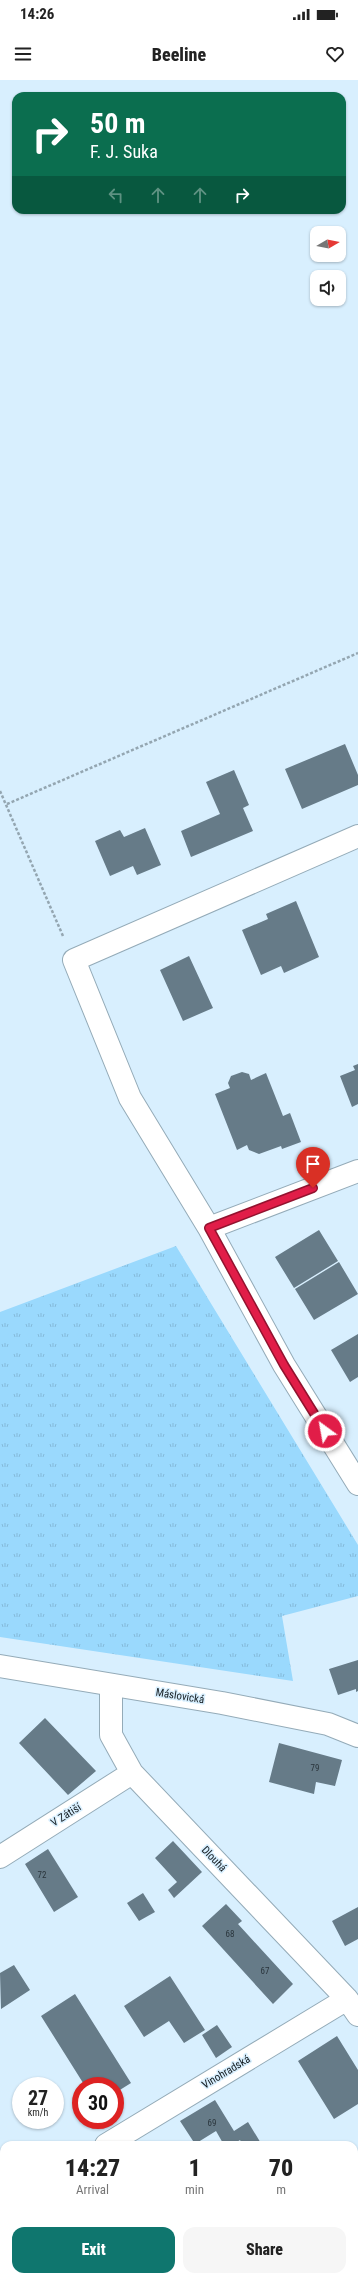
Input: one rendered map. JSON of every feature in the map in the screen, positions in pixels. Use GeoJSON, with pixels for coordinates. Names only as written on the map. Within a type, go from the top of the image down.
{"type":"FeatureCollection","features":[{"type":"Feature","properties":{"kind":"street"},"geometry":{"type":"LineString","coordinates":[[358,836],[74,960],[130,1098],[209,1228],[284,1365],[358,1484]]}},
{"type":"Feature","properties":{"kind":"street"},"geometry":{"type":"LineString","coordinates":[[209,1228],[358,1171]]}},
{"type":"Feature","properties":{"kind":"street","name":"Máslovická"},"geometry":{"type":"LineString","coordinates":[[0,1666],[222,1703],[328,1724],[358,1736]]}},
{"type":"Feature","properties":{"kind":"street","name":"Dlouhá"},"geometry":{"type":"LineString","coordinates":[[111,1685],[111,1735],[132,1773],[352,2007]]}},
{"type":"Feature","properties":{"kind":"street","name":"V Zátiší"},"geometry":{"type":"LineString","coordinates":[[0,1857],[132,1773]]}},
{"type":"Feature","properties":{"kind":"street","name":"Vinohradská"},"geometry":{"type":"LineString","coordinates":[[113,2141],[352,2007]]}},
{"type":"Feature","properties":{"kind":"path"},"geometry":{"type":"LineString","coordinates":[[7,804],[358,653]]}},
{"type":"Feature","properties":{"kind":"path"},"geometry":{"type":"LineString","coordinates":[[0,791],[74,960]]}},
{"type":"Feature","properties":{"kind":"green space"},"geometry":{"type":"Polygon","coordinates":[[[176,1246],[358,1545],[358,1596],[282,1616],[293,1681],[0,1637],[0,1312],[176,1246]]]}},
{"type":"Feature","properties":{"kind":"building"},"geometry":{"type":"Polygon","coordinates":[[[345,744],[358,775],[358,785],[302,809],[285,769],[345,744]]]}},
{"type":"Feature","properties":{"kind":"building"},"geometry":{"type":"Polygon","coordinates":[[[234,770],[249,805],[243,808],[253,831],[191,857],[181,831],[220,814],[206,782],[234,770]]]}},
{"type":"Feature","properties":{"kind":"building"},"geometry":{"type":"Polygon","coordinates":[[[145,828],[161,865],[137,875],[133,866],[110,876],[95,841],[120,830],[124,837],[145,828]]]}},
{"type":"Feature","properties":{"kind":"building"},"geometry":{"type":"Polygon","coordinates":[[[296,901],[319,957],[284,973],[281,966],[261,975],[242,930],[268,919],[266,914],[296,901]]]}},
{"type":"Feature","properties":{"kind":"building"},"geometry":{"type":"Polygon","coordinates":[[[189,956],[213,1008],[183,1021],[160,970],[189,956]]]}},
{"type":"Feature","properties":{"kind":"building"},"geometry":{"type":"Polygon","coordinates":[[[358,1064],[358,1104],[352,1107],[340,1076],[355,1070],[353,1066],[358,1064]]]}},
{"type":"Feature","properties":{"kind":"building"},"geometry":{"type":"Polygon","coordinates":[[[242,1072],[249,1074],[251,1080],[266,1073],[283,1116],[290,1113],[301,1142],[282,1149],[281,1146],[259,1154],[249,1150],[247,1145],[237,1150],[215,1094],[230,1088],[228,1083],[231,1076],[242,1072]]]}},
{"type":"Feature","properties":{"kind":"building"},"geometry":{"type":"Polygon","coordinates":[[[319,1230],[338,1261],[294,1288],[275,1257],[319,1230]]]}},
{"type":"Feature","properties":{"kind":"building"},"geometry":{"type":"Polygon","coordinates":[[[339,1262],[358,1294],[314,1320],[295,1289],[339,1262]]]}},
{"type":"Feature","properties":{"kind":"building"},"geometry":{"type":"Polygon","coordinates":[[[358,1334],[358,1377],[350,1382],[331,1350],[358,1334]]]}},
{"type":"Feature","properties":{"kind":"building"},"geometry":{"type":"Polygon","coordinates":[[[358,1660],[358,1691],[356,1692],[356,1689],[338,1695],[329,1669],[358,1660]]]}},
{"type":"Feature","properties":{"kind":"building"},"geometry":{"type":"Polygon","coordinates":[[[45,1718],[96,1771],[68,1795],[19,1743],[45,1718]]]}},
{"type":"Feature","properties":{"kind":"building"},"geometry":{"type":"Polygon","coordinates":[[[279,1743],[342,1760],[335,1786],[316,1782],[314,1794],[269,1782],[279,1743]]]}},
{"type":"Feature","properties":{"kind":"building"},"geometry":{"type":"Polygon","coordinates":[[[173,1841],[202,1872],[174,1898],[168,1890],[177,1882],[155,1858],[173,1841]]]}},
{"type":"Feature","properties":{"kind":"building"},"geometry":{"type":"Polygon","coordinates":[[[48,1849],[78,1897],[54,1912],[25,1864],[48,1849]]]}},
{"type":"Feature","properties":{"kind":"building"},"geometry":{"type":"Polygon","coordinates":[[[143,1893],[155,1912],[139,1921],[127,1903],[143,1893]]]}},
{"type":"Feature","properties":{"kind":"building"},"geometry":{"type":"Polygon","coordinates":[[[226,1904],[242,1921],[238,1924],[293,1984],[273,2004],[202,1926],[226,1904]]]}},
{"type":"Feature","properties":{"kind":"building"},"geometry":{"type":"Polygon","coordinates":[[[358,1907],[358,1939],[345,1946],[332,1921],[358,1907]]]}},
{"type":"Feature","properties":{"kind":"building"},"geometry":{"type":"Polygon","coordinates":[[[14,1965],[30,1990],[1,2009],[0,1973],[14,1965]]]}},
{"type":"Feature","properties":{"kind":"building"},"geometry":{"type":"Polygon","coordinates":[[[170,1976],[205,2030],[184,2043],[169,2021],[144,2037],[124,2006],[170,1976]]]}},
{"type":"Feature","properties":{"kind":"building"},"geometry":{"type":"Polygon","coordinates":[[[75,1994],[131,2083],[124,2087],[124,2077],[79,2077],[41,2016],[75,1994]]]}},
{"type":"Feature","properties":{"kind":"building"},"geometry":{"type":"Polygon","coordinates":[[[217,2025],[232,2047],[216,2058],[202,2035],[217,2025]]]}},
{"type":"Feature","properties":{"kind":"building"},"geometry":{"type":"Polygon","coordinates":[[[337,2036],[358,2070],[358,2104],[334,2119],[298,2061],[337,2036]]]}},
{"type":"Feature","properties":{"kind":"building"},"geometry":{"type":"Polygon","coordinates":[[[215,2100],[234,2131],[248,2122],[260,2141],[222,2141],[216,2131],[200,2141],[193,2141],[180,2121],[215,2100]]]}},
{"type":"Feature","properties":{"kind":"route"},"geometry":{"type":"LineString","coordinates":[[313,1188],[209,1228],[284,1365],[325,1431]]}}]}
